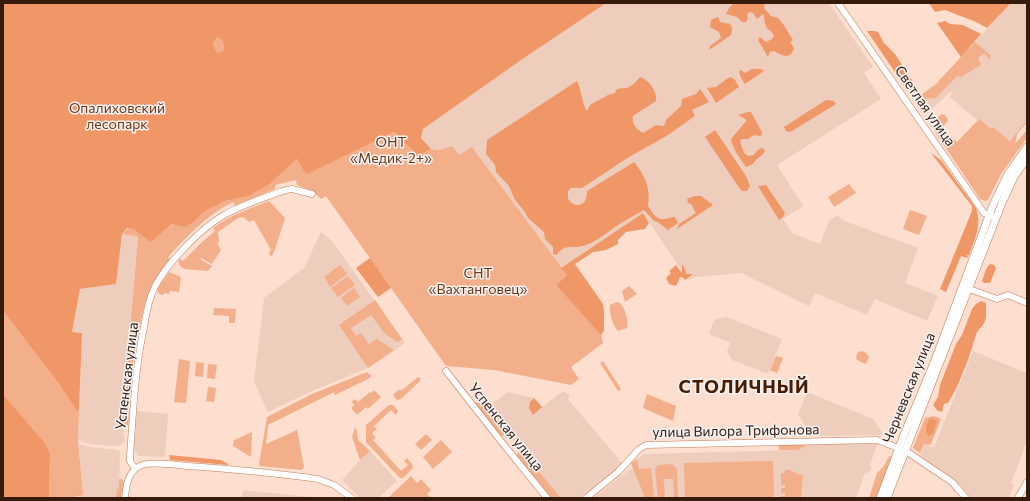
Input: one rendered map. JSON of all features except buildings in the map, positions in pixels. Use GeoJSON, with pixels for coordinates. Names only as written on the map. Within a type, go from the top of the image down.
{"type":"FeatureCollection","features":[{"type":"Feature","properties":{"kind":"main road"},"geometry":{"type":"LineString","coordinates":[[966,288],[989,215],[1008,174],[1027,147]]}},
{"type":"Feature","properties":{"kind":"main road"},"geometry":{"type":"LineString","coordinates":[[966,288],[1010,186],[1027,158]]}},
{"type":"Feature","properties":{"kind":"main road","name":"Черневская улица"},"geometry":{"type":"LineString","coordinates":[[887,498],[902,450],[935,360],[966,288]]}},
{"type":"Feature","properties":{"kind":"main road","name":"Черневская улица"},"geometry":{"type":"LineString","coordinates":[[880,498],[902,450]]}},
{"type":"Feature","properties":{"kind":"street","name":"Светлая улица"},"geometry":{"type":"LineString","coordinates":[[838,3],[984,213],[996,218]]}},
{"type":"Feature","properties":{"kind":"street","name":"Успенская улица"},"geometry":{"type":"LineString","coordinates":[[135,469],[130,461],[130,456],[133,408],[140,347],[152,294],[160,278],[196,238],[225,214],[286,190],[292,189],[312,194]]}},
{"type":"Feature","properties":{"kind":"street"},"geometry":{"type":"LineString","coordinates":[[966,288],[997,299],[1008,295],[1027,303]]}},
{"type":"Feature","properties":{"kind":"street","name":"Успенская улица"},"geometry":{"type":"LineString","coordinates":[[446,371],[547,498]]}},
{"type":"Feature","properties":{"kind":"street","name":"улица Вилора Трифонова"},"geometry":{"type":"LineString","coordinates":[[586,498],[618,472],[639,449],[646,445],[878,440],[902,450],[952,482],[966,498]]}},
{"type":"Feature","properties":{"kind":"street"},"geometry":{"type":"LineString","coordinates":[[125,498],[128,482],[135,469],[142,465],[149,464],[166,464],[318,479],[334,484],[352,498]]}},
{"type":"Feature","properties":{"kind":"street"},"geometry":{"type":"LineString","coordinates":[[1018,498],[1027,482]]}},
{"type":"Feature","properties":{"kind":"shaded area"},"geometry":{"type":"Polygon","coordinates":[[[606,3],[829,3],[873,67],[864,73],[881,99],[777,165],[803,206],[783,219],[792,233],[820,244],[829,221],[838,215],[842,220],[918,248],[905,283],[938,296],[927,321],[875,299],[867,315],[815,293],[809,306],[741,273],[696,277],[688,280],[643,213],[561,268],[472,147],[459,155],[452,146],[438,150],[431,149],[421,138],[423,129],[524,58],[606,3]]]}},
{"type":"Feature","properties":{"kind":"shaded area"},"geometry":{"type":"Polygon","coordinates":[[[1011,3],[1023,3],[1027,7],[1027,120],[1010,141],[993,127],[990,128],[961,107],[949,96],[952,94],[951,91],[932,109],[922,94],[935,85],[1011,3]]]}},
{"type":"Feature","properties":{"kind":"shaded area"},"geometry":{"type":"Polygon","coordinates":[[[321,232],[332,241],[405,343],[368,368],[310,392],[268,412],[254,382],[264,298],[304,268],[321,232]]]}},
{"type":"Feature","properties":{"kind":"shaded area"},"geometry":{"type":"Polygon","coordinates":[[[122,234],[138,237],[122,424],[125,442],[118,446],[107,446],[86,443],[78,440],[82,333],[72,332],[80,289],[116,284],[122,234]]]}},
{"type":"Feature","properties":{"kind":"shaded area"},"geometry":{"type":"Polygon","coordinates":[[[727,317],[782,339],[768,374],[732,360],[727,351],[730,343],[709,334],[716,319],[727,317]]]}},
{"type":"Feature","properties":{"kind":"shaded area"},"geometry":{"type":"Polygon","coordinates":[[[973,351],[1027,373],[1027,441],[1011,483],[1014,485],[1009,498],[969,498],[959,484],[955,493],[948,483],[937,474],[917,464],[924,444],[934,448],[973,351]]]}},
{"type":"Feature","properties":{"kind":"shaded area"},"geometry":{"type":"Polygon","coordinates":[[[508,392],[534,398],[542,407],[562,392],[565,392],[570,396],[568,399],[572,404],[622,463],[617,469],[580,498],[561,498],[487,408],[508,392]]]}},
{"type":"Feature","properties":{"kind":"shaded area"},"geometry":{"type":"Polygon","coordinates":[[[807,392],[873,419],[882,432],[881,435],[812,436],[798,415],[807,392]]]}},
{"type":"Feature","properties":{"kind":"shaded area"},"geometry":{"type":"Polygon","coordinates":[[[137,411],[168,414],[165,457],[138,456],[134,450],[137,411]]]}},
{"type":"Feature","properties":{"kind":"shaded area"},"geometry":{"type":"Polygon","coordinates":[[[79,444],[90,447],[118,450],[120,452],[119,489],[117,489],[116,498],[68,498],[82,495],[79,444]]]}},
{"type":"Feature","properties":{"kind":"shaded area"},"geometry":{"type":"Polygon","coordinates":[[[808,444],[877,444],[870,466],[872,467],[870,472],[865,473],[856,498],[593,498],[633,468],[631,463],[644,454],[799,450],[808,444]]]}},
{"type":"Feature","properties":{"kind":"shaded area"},"geometry":{"type":"Polygon","coordinates":[[[370,451],[397,481],[378,498],[360,498],[342,480],[370,451]]]}},
{"type":"Feature","properties":{"kind":"shaded area"},"geometry":{"type":"Polygon","coordinates":[[[243,490],[311,497],[242,498],[243,490]]]}},
{"type":"Feature","properties":{"kind":"green space","name":"Опалиховский лесопарк"},"geometry":{"type":"Polygon","coordinates":[[[3,3],[606,3],[524,58],[423,129],[421,138],[431,149],[418,156],[394,132],[306,175],[297,159],[270,184],[249,196],[225,201],[204,212],[195,221],[185,227],[172,224],[151,242],[133,229],[127,228],[122,234],[116,284],[80,289],[72,332],[82,333],[79,410],[77,411],[59,384],[3,311],[3,3]],[[217,37],[213,43],[215,50],[218,53],[224,50],[223,42],[217,37]]]}},
{"type":"Feature","properties":{"kind":"green space"},"geometry":{"type":"Polygon","coordinates":[[[734,3],[767,3],[765,4],[764,8],[771,16],[778,18],[793,40],[790,42],[794,48],[790,55],[786,56],[774,51],[770,52],[768,57],[758,40],[760,37],[766,42],[774,36],[766,26],[763,14],[757,19],[753,13],[749,12],[746,22],[742,22],[737,17],[726,14],[734,3]]]}},
{"type":"Feature","properties":{"kind":"green space"},"geometry":{"type":"Polygon","coordinates":[[[929,3],[1011,3],[987,28],[945,10],[935,12],[929,3]]]}},
{"type":"Feature","properties":{"kind":"green space"},"geometry":{"type":"Polygon","coordinates":[[[718,17],[720,22],[730,24],[732,28],[731,35],[709,50],[710,46],[721,38],[719,32],[710,27],[711,20],[718,17]]]}},
{"type":"Feature","properties":{"kind":"green space"},"geometry":{"type":"Polygon","coordinates":[[[945,21],[950,24],[963,25],[981,34],[961,57],[937,23],[945,21]]]}},
{"type":"Feature","properties":{"kind":"green space"},"geometry":{"type":"Polygon","coordinates":[[[867,31],[878,32],[884,43],[895,54],[924,99],[916,100],[916,92],[908,90],[903,84],[867,31]]]}},
{"type":"Feature","properties":{"kind":"green space"},"geometry":{"type":"Polygon","coordinates":[[[217,36],[223,42],[225,50],[218,53],[215,50],[213,43],[217,36]]]}},
{"type":"Feature","properties":{"kind":"green space"},"geometry":{"type":"Polygon","coordinates":[[[975,42],[991,56],[989,60],[985,53],[978,58],[981,65],[961,77],[957,76],[935,99],[924,99],[922,94],[935,85],[975,42]]]}},
{"type":"Feature","properties":{"kind":"green space"},"geometry":{"type":"Polygon","coordinates":[[[752,69],[761,69],[764,71],[745,84],[739,71],[741,70],[745,73],[752,69]]]}},
{"type":"Feature","properties":{"kind":"green space"},"geometry":{"type":"Polygon","coordinates":[[[640,77],[647,81],[656,94],[656,101],[633,116],[635,126],[643,133],[656,125],[663,126],[666,120],[681,106],[682,99],[696,94],[700,89],[709,102],[692,110],[695,116],[668,135],[629,157],[582,188],[571,188],[568,191],[568,198],[573,204],[576,205],[583,203],[585,201],[587,191],[634,162],[646,182],[649,194],[648,206],[653,213],[656,217],[661,219],[675,217],[678,223],[668,230],[658,222],[654,221],[644,210],[618,225],[592,243],[579,247],[568,247],[562,249],[557,255],[553,254],[553,247],[545,239],[544,232],[528,218],[515,200],[509,186],[496,172],[495,165],[486,154],[487,140],[577,81],[587,111],[590,105],[608,95],[615,93],[616,90],[620,88],[630,86],[640,77]]]}},
{"type":"Feature","properties":{"kind":"green space"},"geometry":{"type":"Polygon","coordinates":[[[731,77],[735,80],[739,87],[716,103],[707,88],[716,87],[731,77]]]}},
{"type":"Feature","properties":{"kind":"green space"},"geometry":{"type":"Polygon","coordinates":[[[826,100],[834,101],[836,104],[792,131],[786,131],[784,127],[826,100]]]}},
{"type":"Feature","properties":{"kind":"green space"},"geometry":{"type":"Polygon","coordinates":[[[751,112],[762,132],[762,135],[754,135],[748,139],[742,139],[740,141],[744,153],[748,156],[754,155],[757,151],[763,148],[765,151],[753,164],[746,167],[735,150],[731,139],[747,120],[738,115],[751,112]]]}},
{"type":"Feature","properties":{"kind":"green space"},"geometry":{"type":"Polygon","coordinates":[[[942,114],[945,115],[948,120],[942,128],[957,142],[979,119],[990,128],[993,127],[1010,141],[1027,120],[1017,134],[1015,144],[1027,130],[1027,138],[1001,174],[988,200],[985,201],[980,199],[935,132],[936,122],[942,114]]]}},
{"type":"Feature","properties":{"kind":"green space"},"geometry":{"type":"Polygon","coordinates":[[[715,130],[746,176],[750,186],[747,191],[740,189],[705,137],[715,130]]]}},
{"type":"Feature","properties":{"kind":"green space","name":"СНТ «Вахтанговец»"},"geometry":{"type":"Polygon","coordinates":[[[394,132],[418,156],[431,149],[439,150],[452,146],[459,155],[472,147],[567,275],[556,285],[601,334],[603,343],[571,367],[579,379],[571,385],[494,370],[446,366],[326,196],[321,199],[312,191],[297,185],[296,180],[275,185],[275,189],[235,206],[233,202],[224,207],[198,226],[168,257],[170,260],[154,281],[144,309],[135,351],[133,352],[134,358],[130,376],[132,387],[128,408],[129,421],[128,425],[122,424],[138,237],[122,234],[128,228],[133,229],[151,241],[173,224],[195,221],[204,212],[225,201],[249,196],[270,184],[297,159],[306,175],[394,132]]]}},
{"type":"Feature","properties":{"kind":"green space"},"geometry":{"type":"Polygon","coordinates":[[[931,153],[941,160],[976,208],[978,214],[977,232],[969,255],[967,255],[968,258],[961,256],[946,292],[940,289],[972,211],[972,206],[931,153]]]}},
{"type":"Feature","properties":{"kind":"green space"},"geometry":{"type":"Polygon","coordinates":[[[849,184],[856,193],[834,207],[828,197],[849,184]]]}},
{"type":"Feature","properties":{"kind":"green space"},"geometry":{"type":"Polygon","coordinates":[[[766,185],[785,213],[779,220],[758,186],[766,185]]]}},
{"type":"Feature","properties":{"kind":"green space"},"geometry":{"type":"Polygon","coordinates":[[[694,196],[701,196],[713,205],[677,229],[679,224],[696,213],[691,204],[688,203],[687,199],[694,196]]]}},
{"type":"Feature","properties":{"kind":"green space"},"geometry":{"type":"Polygon","coordinates":[[[269,201],[285,218],[271,257],[269,253],[271,250],[254,220],[249,222],[243,217],[238,218],[218,232],[219,242],[217,243],[221,250],[212,264],[201,258],[201,260],[212,266],[208,271],[184,269],[180,266],[179,260],[180,259],[183,261],[215,231],[213,228],[219,223],[269,201]]]}},
{"type":"Feature","properties":{"kind":"green space"},"geometry":{"type":"Polygon","coordinates":[[[910,210],[927,216],[919,235],[903,229],[910,210]]]}},
{"type":"Feature","properties":{"kind":"green space"},"geometry":{"type":"Polygon","coordinates":[[[643,213],[649,223],[645,229],[626,232],[618,240],[618,244],[606,250],[593,252],[575,264],[603,304],[604,331],[601,335],[556,285],[567,275],[561,268],[643,213]]]}},
{"type":"Feature","properties":{"kind":"green space"},"geometry":{"type":"Polygon","coordinates":[[[370,258],[391,288],[378,297],[356,268],[370,258]]]}},
{"type":"Feature","properties":{"kind":"green space"},"geometry":{"type":"Polygon","coordinates":[[[682,264],[686,274],[693,274],[685,280],[680,277],[676,286],[669,284],[666,278],[671,273],[669,271],[676,265],[682,273],[682,264]]]}},
{"type":"Feature","properties":{"kind":"green space"},"geometry":{"type":"Polygon","coordinates":[[[990,264],[994,265],[996,268],[990,283],[984,283],[982,281],[986,269],[990,264]]]}},
{"type":"Feature","properties":{"kind":"green space"},"geometry":{"type":"Polygon","coordinates":[[[340,265],[347,274],[330,287],[324,277],[340,265]]]}},
{"type":"Feature","properties":{"kind":"green space"},"geometry":{"type":"Polygon","coordinates":[[[169,272],[181,277],[179,292],[170,291],[169,294],[159,294],[157,289],[169,272]]]}},
{"type":"Feature","properties":{"kind":"green space"},"geometry":{"type":"Polygon","coordinates":[[[348,276],[355,285],[338,297],[331,288],[348,276]]]}},
{"type":"Feature","properties":{"kind":"green space"},"geometry":{"type":"Polygon","coordinates":[[[629,286],[637,294],[625,302],[622,291],[629,286]]]}},
{"type":"Feature","properties":{"kind":"green space"},"geometry":{"type":"Polygon","coordinates":[[[354,288],[360,297],[347,306],[341,298],[354,288]]]}},
{"type":"Feature","properties":{"kind":"green space"},"geometry":{"type":"Polygon","coordinates":[[[375,300],[402,339],[398,342],[385,334],[371,315],[351,328],[356,336],[361,333],[369,344],[377,339],[394,350],[368,368],[339,325],[375,300]]]}},
{"type":"Feature","properties":{"kind":"green space"},"geometry":{"type":"Polygon","coordinates":[[[981,301],[986,303],[986,318],[983,325],[977,332],[957,387],[948,403],[944,404],[942,412],[938,411],[933,405],[938,397],[940,385],[956,344],[962,335],[972,309],[981,301]]]}},
{"type":"Feature","properties":{"kind":"green space"},"geometry":{"type":"Polygon","coordinates":[[[617,302],[620,303],[623,308],[627,322],[627,328],[618,331],[613,323],[610,308],[610,305],[617,302]]]}},
{"type":"Feature","properties":{"kind":"green space"},"geometry":{"type":"Polygon","coordinates":[[[214,308],[236,309],[235,323],[229,323],[229,316],[213,315],[214,308]]]}},
{"type":"Feature","properties":{"kind":"green space"},"geometry":{"type":"Polygon","coordinates":[[[3,311],[59,384],[77,411],[79,410],[78,440],[83,495],[68,498],[49,498],[50,454],[45,443],[3,394],[3,311]]]}},
{"type":"Feature","properties":{"kind":"green space"},"geometry":{"type":"Polygon","coordinates":[[[862,351],[869,357],[866,364],[857,360],[856,357],[858,352],[862,351]]]}},
{"type":"Feature","properties":{"kind":"green space"},"geometry":{"type":"Polygon","coordinates":[[[776,356],[783,358],[777,373],[770,370],[776,356]]]}},
{"type":"Feature","properties":{"kind":"green space"},"geometry":{"type":"Polygon","coordinates":[[[179,359],[190,361],[186,403],[174,402],[179,359]]]}},
{"type":"Feature","properties":{"kind":"green space"},"geometry":{"type":"Polygon","coordinates":[[[603,361],[621,389],[618,391],[600,363],[603,361]]]}},
{"type":"Feature","properties":{"kind":"green space"},"geometry":{"type":"Polygon","coordinates":[[[196,362],[204,363],[203,377],[195,376],[196,362]]]}},
{"type":"Feature","properties":{"kind":"green space"},"geometry":{"type":"Polygon","coordinates":[[[208,364],[217,365],[215,379],[207,378],[208,364]]]}},
{"type":"Feature","properties":{"kind":"green space"},"geometry":{"type":"Polygon","coordinates":[[[367,372],[371,376],[368,379],[335,395],[334,392],[268,425],[266,444],[297,430],[304,467],[302,470],[260,466],[259,464],[267,417],[312,394],[367,372]]]}},
{"type":"Feature","properties":{"kind":"green space"},"geometry":{"type":"Polygon","coordinates":[[[418,377],[420,378],[420,381],[401,399],[397,400],[393,395],[398,390],[402,390],[418,377]]]}},
{"type":"Feature","properties":{"kind":"green space"},"geometry":{"type":"Polygon","coordinates":[[[208,387],[216,388],[214,402],[206,401],[208,387]]]}},
{"type":"Feature","properties":{"kind":"green space"},"geometry":{"type":"Polygon","coordinates":[[[374,390],[381,397],[368,409],[366,407],[357,415],[351,408],[355,405],[351,402],[355,399],[358,402],[374,390]]]}},
{"type":"Feature","properties":{"kind":"green space"},"geometry":{"type":"Polygon","coordinates":[[[3,394],[45,443],[50,454],[49,498],[3,498],[3,394]]]}},
{"type":"Feature","properties":{"kind":"green space"},"geometry":{"type":"Polygon","coordinates":[[[647,394],[676,406],[673,421],[643,408],[647,394]]]}},
{"type":"Feature","properties":{"kind":"green space"},"geometry":{"type":"Polygon","coordinates":[[[534,398],[542,407],[533,415],[529,408],[530,402],[534,398]]]}},
{"type":"Feature","properties":{"kind":"green space"},"geometry":{"type":"Polygon","coordinates":[[[474,402],[482,403],[485,407],[489,404],[490,406],[487,408],[507,433],[501,437],[474,402]]]}},
{"type":"Feature","properties":{"kind":"green space"},"geometry":{"type":"Polygon","coordinates":[[[389,405],[393,405],[398,411],[396,415],[391,410],[374,426],[377,429],[372,433],[376,438],[373,440],[401,471],[408,465],[404,461],[407,458],[412,464],[413,468],[403,478],[400,478],[366,442],[366,425],[389,405]]]}},
{"type":"Feature","properties":{"kind":"green space"},"geometry":{"type":"Polygon","coordinates":[[[934,416],[941,419],[931,444],[924,444],[920,453],[913,448],[925,418],[934,416]]]}},
{"type":"Feature","properties":{"kind":"green space"},"geometry":{"type":"Polygon","coordinates":[[[930,418],[937,421],[933,434],[929,436],[926,433],[926,426],[930,418]]]}},
{"type":"Feature","properties":{"kind":"green space"},"geometry":{"type":"Polygon","coordinates":[[[355,427],[358,440],[370,451],[360,460],[352,437],[355,427]]]}},
{"type":"Feature","properties":{"kind":"green space"},"geometry":{"type":"Polygon","coordinates":[[[252,432],[251,457],[233,446],[234,440],[252,432]]]}},
{"type":"Feature","properties":{"kind":"green space"},"geometry":{"type":"Polygon","coordinates":[[[426,434],[432,440],[421,450],[415,444],[426,434]]]}},
{"type":"Feature","properties":{"kind":"green space"},"geometry":{"type":"Polygon","coordinates":[[[441,440],[452,452],[433,469],[423,457],[441,440]]]}},
{"type":"Feature","properties":{"kind":"green space"},"geometry":{"type":"Polygon","coordinates":[[[808,444],[799,450],[779,450],[779,445],[808,444]]]}},
{"type":"Feature","properties":{"kind":"green space"},"geometry":{"type":"Polygon","coordinates":[[[521,450],[561,498],[550,498],[516,455],[521,450]]]}},
{"type":"Feature","properties":{"kind":"green space"},"geometry":{"type":"Polygon","coordinates":[[[169,455],[221,460],[228,465],[170,460],[169,455]]]}},
{"type":"Feature","properties":{"kind":"green space"},"geometry":{"type":"Polygon","coordinates":[[[890,456],[892,457],[877,498],[869,498],[877,473],[884,466],[890,456]]]}},
{"type":"Feature","properties":{"kind":"green space"},"geometry":{"type":"Polygon","coordinates":[[[637,459],[639,469],[651,468],[654,498],[645,498],[631,463],[637,459]]]}},
{"type":"Feature","properties":{"kind":"green space"},"geometry":{"type":"Polygon","coordinates":[[[773,461],[774,496],[772,498],[685,498],[684,463],[773,461]]]}},
{"type":"Feature","properties":{"kind":"green space"},"geometry":{"type":"Polygon","coordinates":[[[672,464],[677,469],[678,498],[674,498],[673,479],[664,479],[665,498],[658,498],[655,469],[658,465],[672,464]]]}},
{"type":"Feature","properties":{"kind":"green space"},"geometry":{"type":"Polygon","coordinates":[[[785,470],[789,470],[803,476],[801,498],[781,498],[781,496],[785,496],[785,493],[781,493],[781,488],[785,488],[785,485],[781,485],[781,473],[785,473],[785,470]]]}},
{"type":"Feature","properties":{"kind":"green space"},"geometry":{"type":"Polygon","coordinates":[[[411,476],[417,483],[421,479],[431,490],[427,494],[431,498],[388,498],[411,476]]]}},
{"type":"Feature","properties":{"kind":"green space"},"geometry":{"type":"Polygon","coordinates":[[[119,479],[122,479],[124,482],[123,498],[116,498],[117,489],[119,489],[119,479]]]}},
{"type":"Feature","properties":{"kind":"district","name":"СТОЛИЧНЫЙ"},"geometry":{"type":"Point","coordinates":[744,387]}},
{"type":"Feature","properties":{"kind":"park label","name":"ОНТ «Медик-2+»"},"geometry":{"type":"Point","coordinates":[391,150]}}]}
